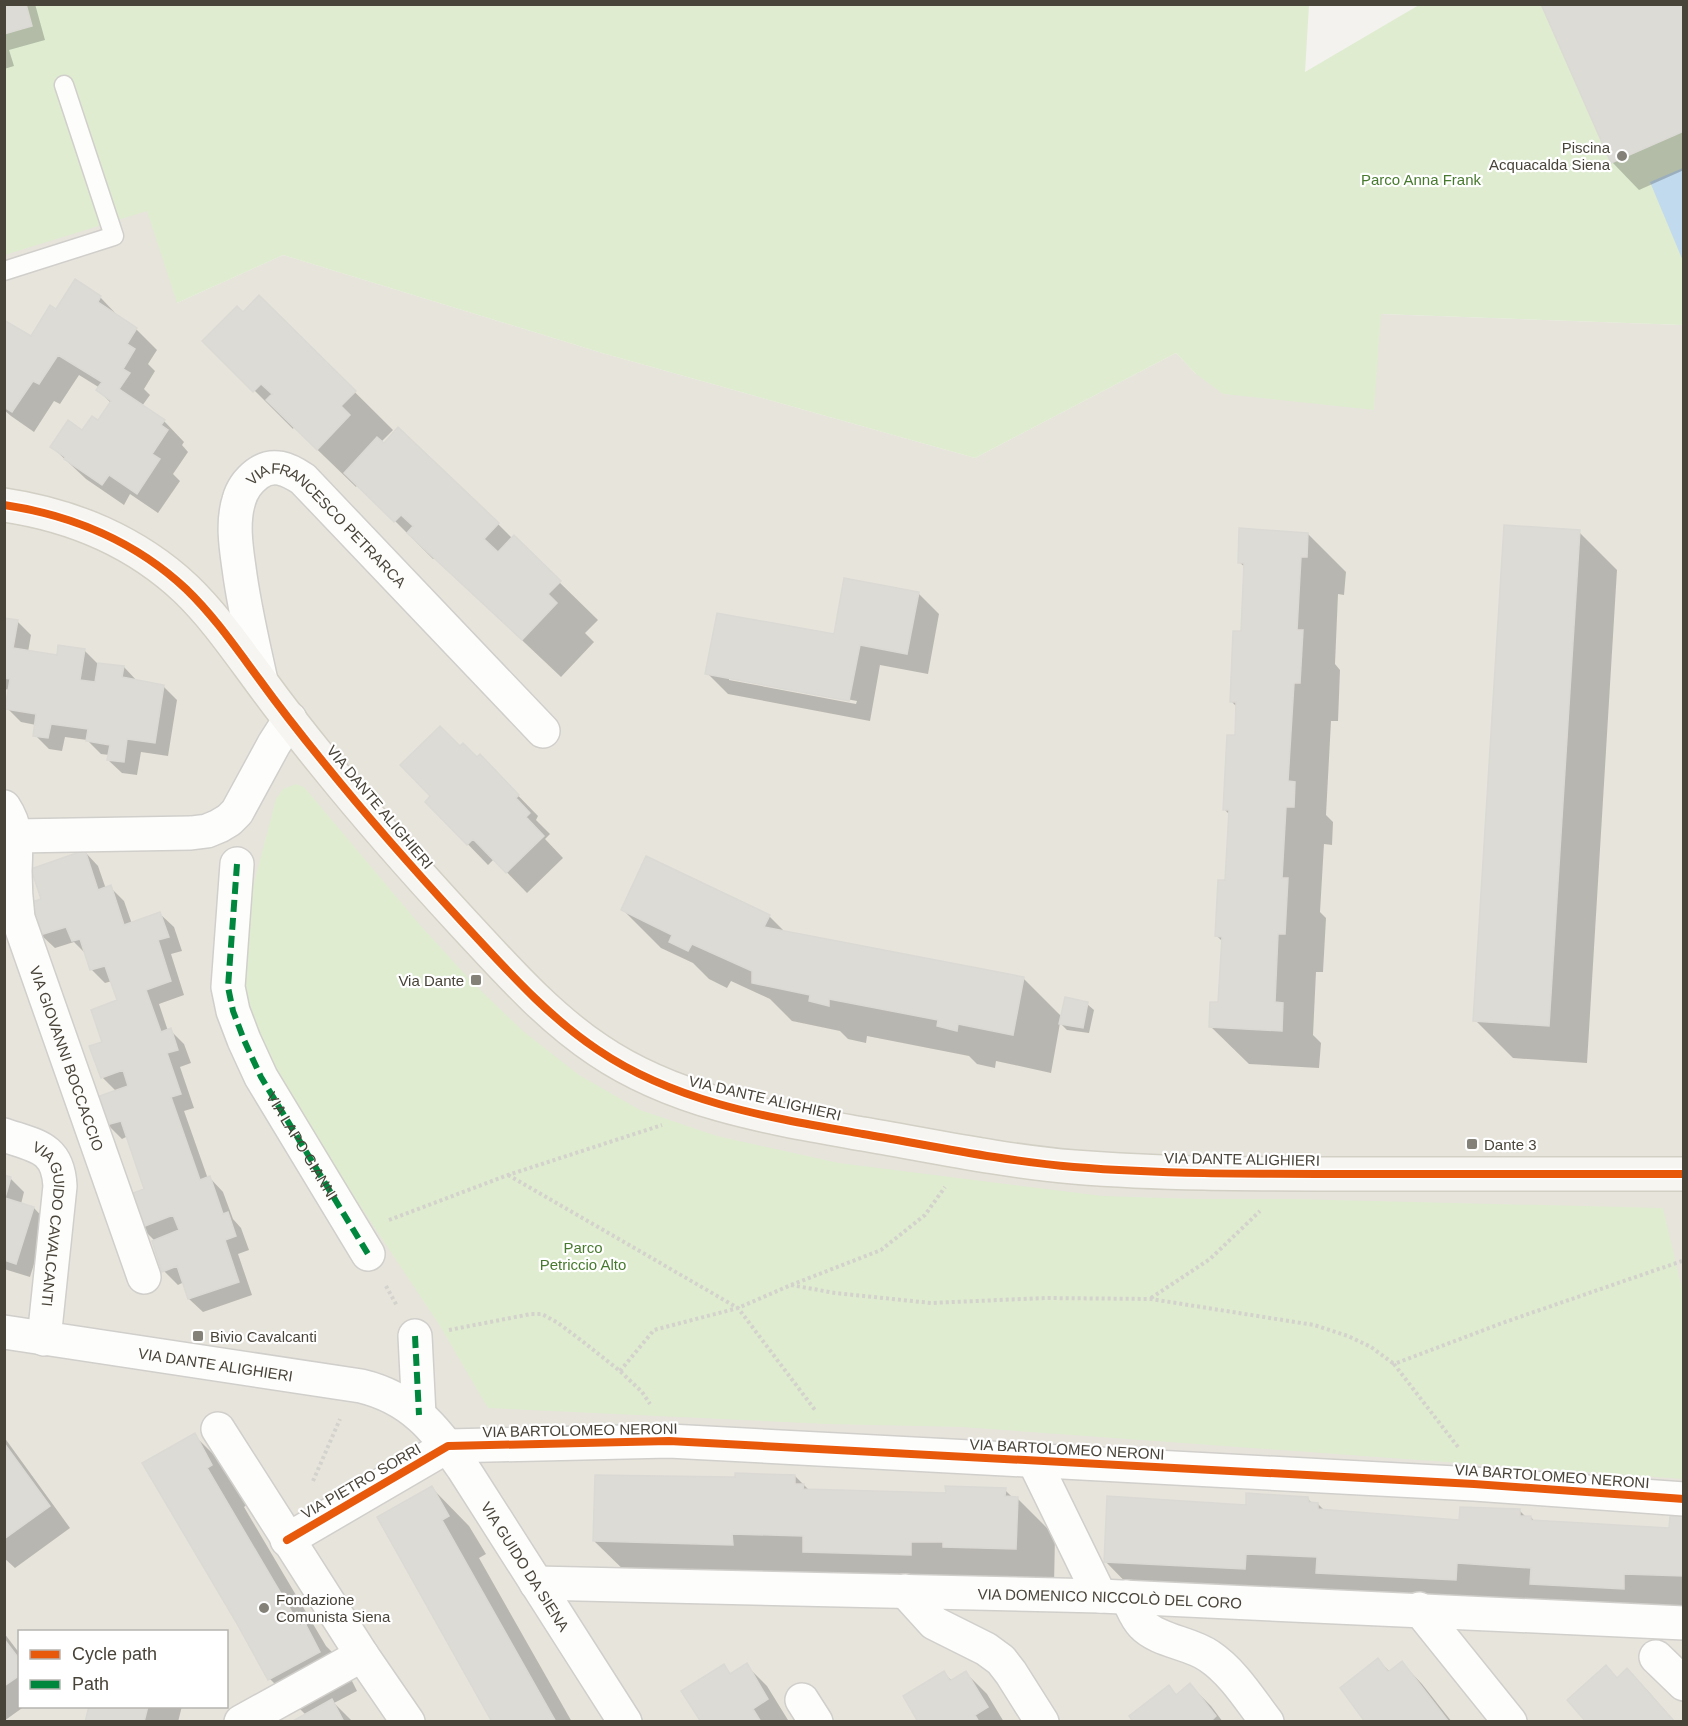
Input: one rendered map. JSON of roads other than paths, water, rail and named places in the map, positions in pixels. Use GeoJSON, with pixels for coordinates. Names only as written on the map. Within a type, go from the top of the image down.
{"type":"FeatureCollection","features":[{"type":"Feature","properties":{"kind":"street","name":"VIA FRANCESCO PETRARCA"},"geometry":{"type":"LineString","coordinates":[[261,681],[244,606],[236,545],[236,516],[241,494],[251,479],[262,471],[284,468],[303,479],[543,731]]}},
{"type":"Feature","properties":{"kind":"street","name":"VIA DANTE ALIGHIERI"},"geometry":{"type":"LineString","coordinates":[[4,505],[71,520],[122,543],[151,561],[187,590],[234,644],[290,719],[372,821],[536,1000],[598,1050],[648,1078],[683,1093],[725,1106],[818,1126],[994,1157],[1078,1167],[1287,1174],[1683,1174]]}},
{"type":"Feature","properties":{"kind":"street","name":"VIA GIOVANNI BOCCACCIO"},"geometry":{"type":"LineString","coordinates":[[144,1277],[18,918],[10,821],[174,835],[207,831],[229,820],[237,812],[290,719]]}},
{"type":"Feature","properties":{"kind":"street","name":"VIA LAPO GIANNI"},"geometry":{"type":"LineString","coordinates":[[237,864],[228,987],[233,1011],[261,1077],[362,1244]]}},
{"type":"Feature","properties":{"kind":"street","name":"VIA GUIDO CAVALCANTI"},"geometry":{"type":"LineString","coordinates":[[4,1135],[38,1147],[50,1154],[60,1176],[44,1338]]}},
{"type":"Feature","properties":{"kind":"street","name":"VIA DANTE ALIGHIERI"},"geometry":{"type":"LineString","coordinates":[[4,1332],[362,1386],[390,1395],[419,1415]]}},
{"type":"Feature","properties":{"kind":"street"},"geometry":{"type":"LineString","coordinates":[[415,1336],[419,1415]]}},
{"type":"Feature","properties":{"kind":"street","name":"VIA GUIDO DA SIENA"},"geometry":{"type":"LineString","coordinates":[[419,1415],[448,1446],[625,1722]]}},
{"type":"Feature","properties":{"kind":"street"},"geometry":{"type":"LineString","coordinates":[[218,1429],[287,1540],[408,1722]]}},
{"type":"Feature","properties":{"kind":"street","name":"VIA BARTOLOMEO NERONI"},"geometry":{"type":"LineString","coordinates":[[448,1446],[669,1441],[1474,1484],[1683,1499]]}},
{"type":"Feature","properties":{"kind":"street","name":"VIA PIETRO SORRI"},"geometry":{"type":"LineString","coordinates":[[287,1540],[448,1446]]}},
{"type":"Feature","properties":{"kind":"street"},"geometry":{"type":"LineString","coordinates":[[1034,1461],[1114,1596],[1145,1627],[1202,1651],[1216,1660],[1267,1722]]}},
{"type":"Feature","properties":{"kind":"street","name":"VIA DOMENICO NICCOLÒ DEL CORO"},"geometry":{"type":"LineString","coordinates":[[536,1583],[1114,1596],[1683,1623]]}},
{"type":"Feature","properties":{"kind":"street"},"geometry":{"type":"LineString","coordinates":[[905,1590],[934,1623],[986,1649],[1001,1660],[1042,1722]]}},
{"type":"Feature","properties":{"kind":"street"},"geometry":{"type":"LineString","coordinates":[[1419,1609],[1510,1722]]}},
{"type":"Feature","properties":{"kind":"street"},"geometry":{"type":"LineString","coordinates":[[241,1722],[362,1655]]}},
{"type":"Feature","properties":{"kind":"street"},"geometry":{"type":"LineString","coordinates":[[1656,1657],[1683,1684]]}},
{"type":"Feature","properties":{"kind":"lane"},"geometry":{"type":"LineString","coordinates":[[4,270],[114,236],[64,85]]}},
{"type":"Feature","properties":{"kind":"water"},"geometry":{"type":"Polygon","coordinates":[[[1683,168],[1683,261],[1650,182],[1683,168]]]}},
{"type":"Feature","properties":{"kind":"place","name":"Piscina Acquacalda Siena"},"geometry":{"type":"Point","coordinates":[1622,156]}},
{"type":"Feature","properties":{"kind":"place","name":"Via Dante"},"geometry":{"type":"Point","coordinates":[476,980]}},
{"type":"Feature","properties":{"kind":"place","name":"Dante 3"},"geometry":{"type":"Point","coordinates":[1472,1144]}},
{"type":"Feature","properties":{"kind":"place","name":"Bivio Cavalcanti"},"geometry":{"type":"Point","coordinates":[198,1336]}},
{"type":"Feature","properties":{"kind":"place","name":"Fondazione Comunista Siena"},"geometry":{"type":"Point","coordinates":[264,1608]}},
{"type":"Feature","properties":{"kind":"park label","name":"Parco Anna Frank"},"geometry":{"type":"Point","coordinates":[1421,179]}},
{"type":"Feature","properties":{"kind":"park label","name":"Parco Petriccio Alto"},"geometry":{"type":"Point","coordinates":[583,1256]}}]}
